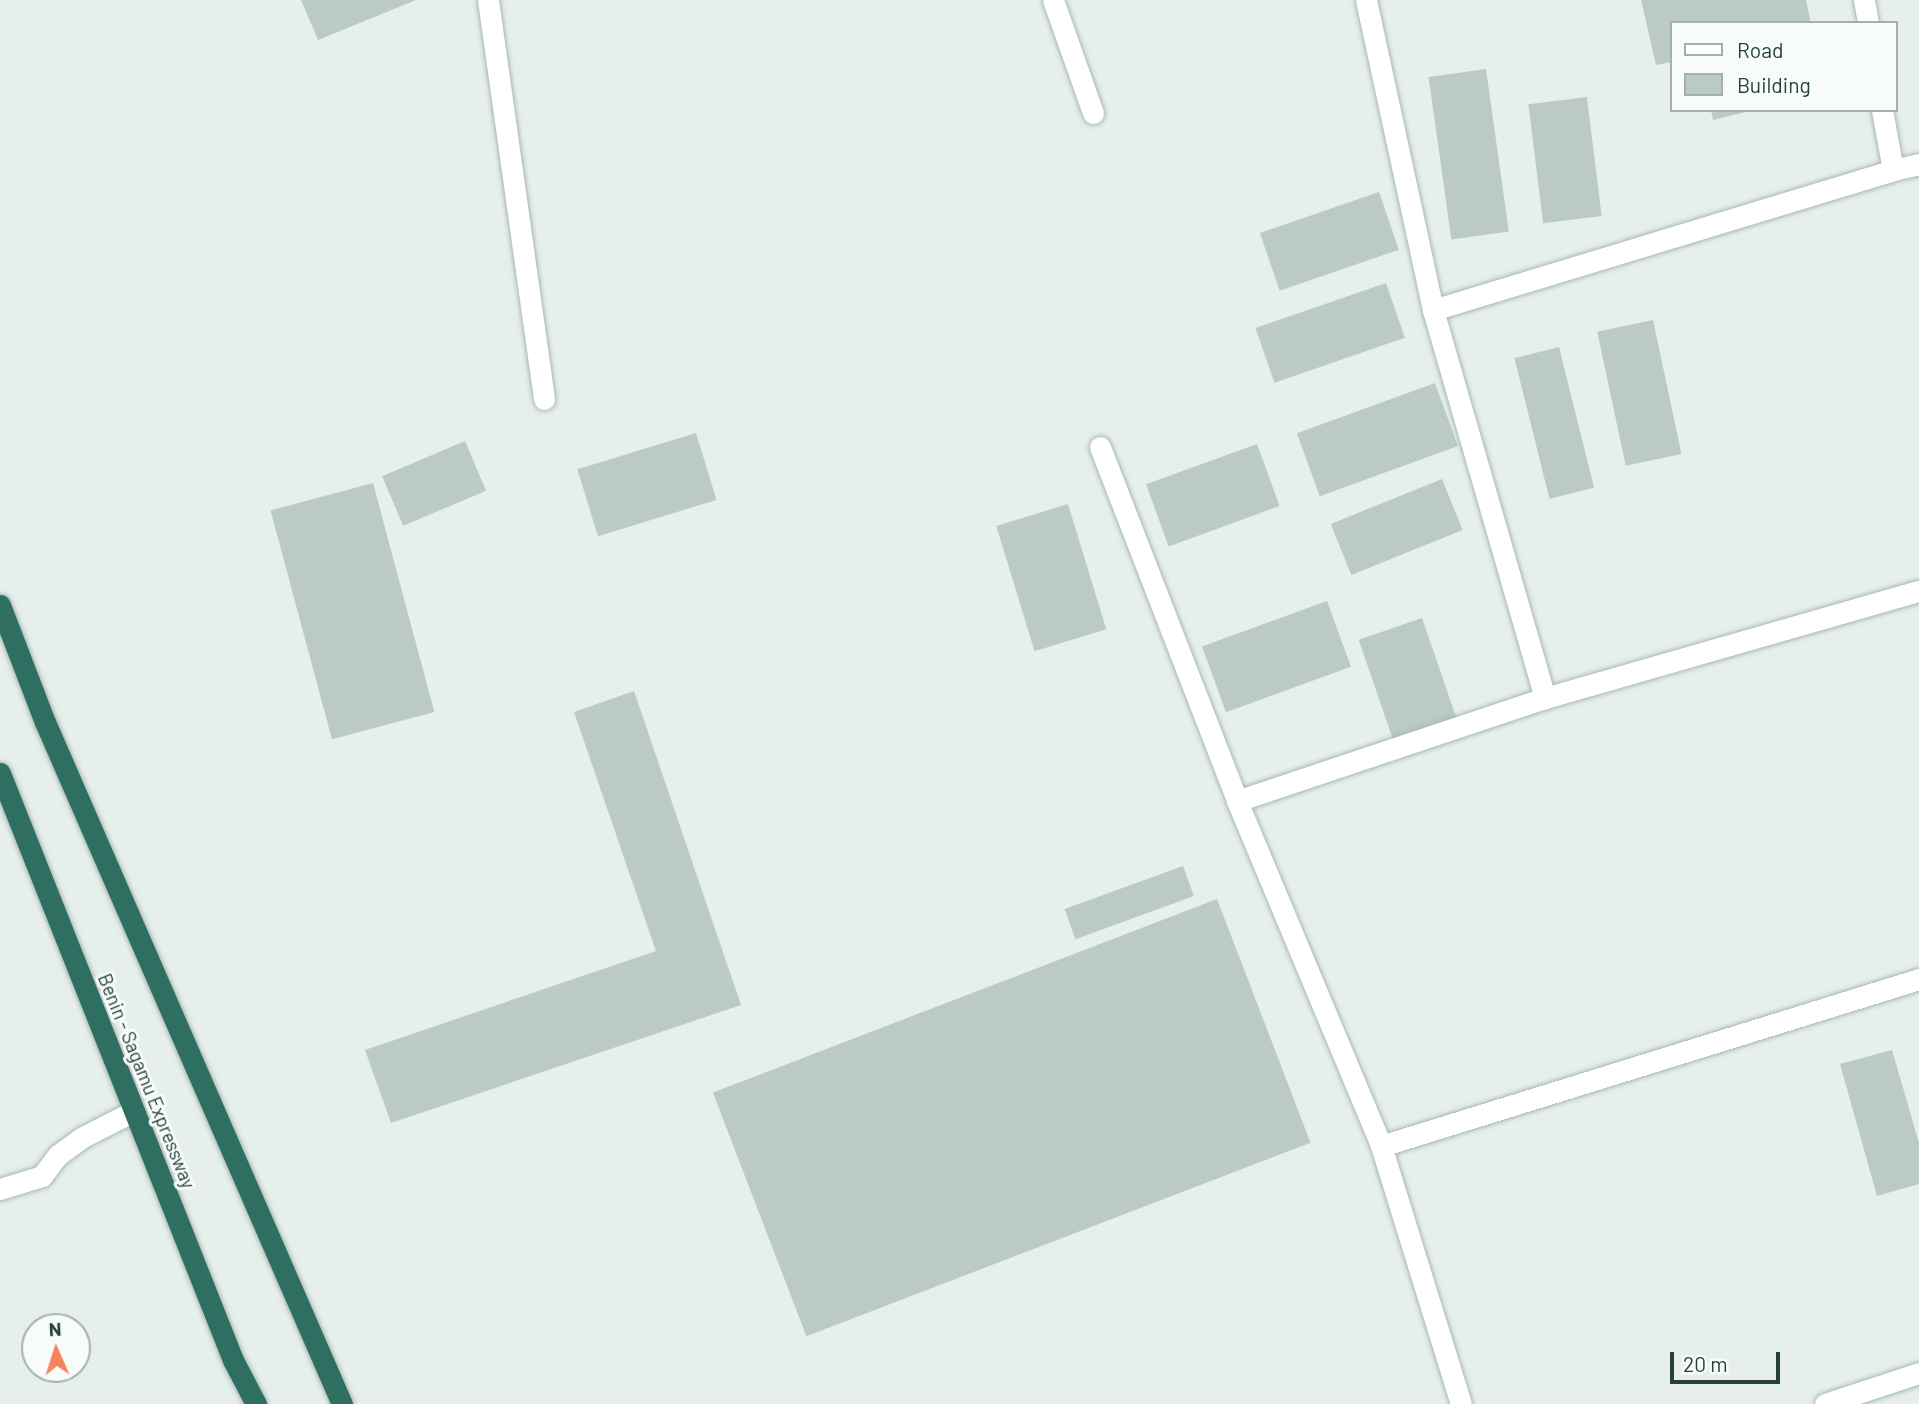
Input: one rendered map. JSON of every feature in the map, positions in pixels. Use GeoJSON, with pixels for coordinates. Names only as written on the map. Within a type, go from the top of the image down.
{"type":"FeatureCollection","features":[{"type":"Feature","properties":{"kind":"highway"},"geometry":{"type":"LineString","coordinates":[[0,605],[46,722],[341,1404]]}},
{"type":"Feature","properties":{"kind":"highway","name":"Benin - Sagamu Expressway"},"geometry":{"type":"LineString","coordinates":[[0,775],[233,1360],[256,1404]]}},
{"type":"Feature","properties":{"kind":"street"},"geometry":{"type":"LineString","coordinates":[[488,0],[544,399]]}},
{"type":"Feature","properties":{"kind":"street"},"geometry":{"type":"LineString","coordinates":[[1054,0],[1093,113]]}},
{"type":"Feature","properties":{"kind":"street"},"geometry":{"type":"LineString","coordinates":[[1366,0],[1433,310],[1545,698]]}},
{"type":"Feature","properties":{"kind":"street"},"geometry":{"type":"LineString","coordinates":[[1864,0],[1868,21]]}},
{"type":"Feature","properties":{"kind":"street"},"geometry":{"type":"LineString","coordinates":[[1882,112],[1893,170]]}},
{"type":"Feature","properties":{"kind":"street"},"geometry":{"type":"LineString","coordinates":[[1433,310],[1919,164]]}},
{"type":"Feature","properties":{"kind":"street"},"geometry":{"type":"LineString","coordinates":[[1100,447],[1237,801],[1381,1146],[1461,1404]]}},
{"type":"Feature","properties":{"kind":"street"},"geometry":{"type":"LineString","coordinates":[[1237,801],[1545,698],[1919,591]]}},
{"type":"Feature","properties":{"kind":"street"},"geometry":{"type":"LineString","coordinates":[[1381,1146],[1919,979]]}},
{"type":"Feature","properties":{"kind":"street"},"geometry":{"type":"LineString","coordinates":[[0,1189],[42,1176],[58,1155],[81,1138],[134,1111]]}},
{"type":"Feature","properties":{"kind":"street"},"geometry":{"type":"LineString","coordinates":[[1825,1404],[1919,1373]]}},
{"type":"Feature","properties":{"kind":"building"},"geometry":{"type":"Polygon","coordinates":[[[301,0],[416,0],[318,40],[301,0]]]}},
{"type":"Feature","properties":{"kind":"building"},"geometry":{"type":"Polygon","coordinates":[[[1641,0],[1806,0],[1811,21],[1671,21],[1671,62],[1656,65],[1641,0]]]}},
{"type":"Feature","properties":{"kind":"building"},"geometry":{"type":"Polygon","coordinates":[[[1486,69],[1509,231],[1451,239],[1429,77],[1486,69]]]}},
{"type":"Feature","properties":{"kind":"building"},"geometry":{"type":"Polygon","coordinates":[[[1587,97],[1602,216],[1543,223],[1528,104],[1587,97]]]}},
{"type":"Feature","properties":{"kind":"building"},"geometry":{"type":"Polygon","coordinates":[[[1711,112],[1746,112],[1713,120],[1711,112]]]}},
{"type":"Feature","properties":{"kind":"building"},"geometry":{"type":"Polygon","coordinates":[[[1379,192],[1399,250],[1280,291],[1260,233],[1379,192]]]}},
{"type":"Feature","properties":{"kind":"building"},"geometry":{"type":"Polygon","coordinates":[[[1386,283],[1405,338],[1274,383],[1256,328],[1386,283]]]}},
{"type":"Feature","properties":{"kind":"building"},"geometry":{"type":"Polygon","coordinates":[[[1653,320],[1681,454],[1626,466],[1597,332],[1653,320]]]}},
{"type":"Feature","properties":{"kind":"building"},"geometry":{"type":"Polygon","coordinates":[[[1559,347],[1594,488],[1549,499],[1514,358],[1559,347]]]}},
{"type":"Feature","properties":{"kind":"building"},"geometry":{"type":"Polygon","coordinates":[[[1435,383],[1458,446],[1320,496],[1297,433],[1435,383]]]}},
{"type":"Feature","properties":{"kind":"building"},"geometry":{"type":"Polygon","coordinates":[[[696,433],[716,500],[598,536],[577,469],[696,433]]]}},
{"type":"Feature","properties":{"kind":"building"},"geometry":{"type":"Polygon","coordinates":[[[465,441],[486,491],[403,526],[382,476],[465,441]]]}},
{"type":"Feature","properties":{"kind":"building"},"geometry":{"type":"Polygon","coordinates":[[[1257,444],[1280,506],[1169,546],[1146,484],[1257,444]]]}},
{"type":"Feature","properties":{"kind":"building"},"geometry":{"type":"Polygon","coordinates":[[[1442,479],[1463,530],[1351,575],[1331,524],[1442,479]]]}},
{"type":"Feature","properties":{"kind":"building"},"geometry":{"type":"Polygon","coordinates":[[[373,483],[434,712],[332,739],[271,510],[373,483]]]}},
{"type":"Feature","properties":{"kind":"building"},"geometry":{"type":"Polygon","coordinates":[[[1068,504],[1106,629],[1035,651],[996,526],[1068,504]]]}},
{"type":"Feature","properties":{"kind":"building"},"geometry":{"type":"Polygon","coordinates":[[[1327,601],[1351,667],[1226,712],[1202,646],[1327,601]]]}},
{"type":"Feature","properties":{"kind":"building"},"geometry":{"type":"Polygon","coordinates":[[[1422,618],[1457,718],[1393,740],[1359,640],[1422,618]]]}},
{"type":"Feature","properties":{"kind":"building"},"geometry":{"type":"Polygon","coordinates":[[[634,691],[741,1005],[391,1123],[365,1050],[656,951],[574,712],[634,691]]]}},
{"type":"Feature","properties":{"kind":"building"},"geometry":{"type":"Polygon","coordinates":[[[1183,866],[1194,896],[1076,939],[1065,909],[1183,866]]]}},
{"type":"Feature","properties":{"kind":"building"},"geometry":{"type":"Polygon","coordinates":[[[1217,899],[1311,1143],[806,1336],[713,1093],[1217,899]]]}},
{"type":"Feature","properties":{"kind":"building"},"geometry":{"type":"Polygon","coordinates":[[[1892,1050],[1919,1143],[1919,1184],[1877,1196],[1840,1064],[1892,1050]]]}}]}
